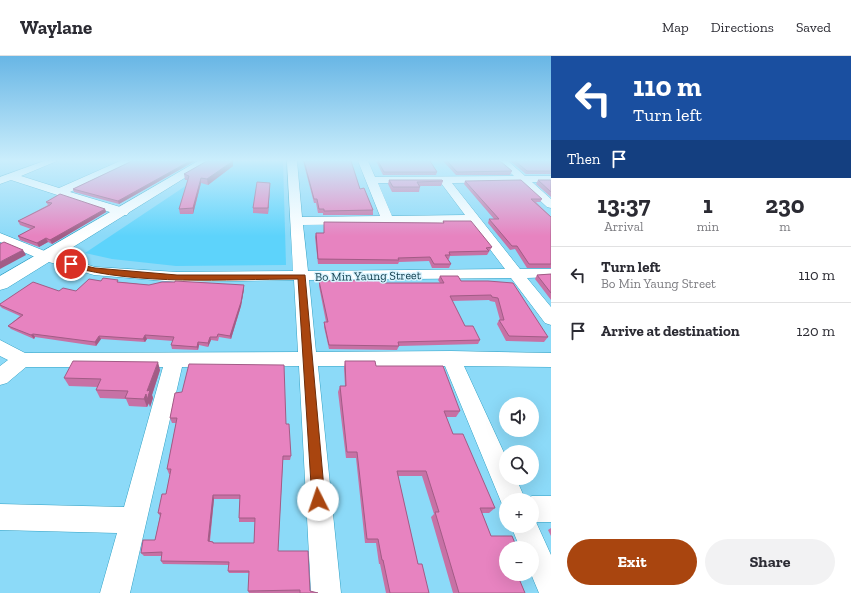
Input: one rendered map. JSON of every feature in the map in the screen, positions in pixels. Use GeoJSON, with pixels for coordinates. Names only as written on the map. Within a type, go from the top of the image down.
{"type":"FeatureCollection","features":[{"type":"Feature","properties":{"kind":"street"},"geometry":{"type":"LineString","coordinates":[[41,186],[123,212]]}},
{"type":"Feature","properties":{"kind":"street"},"geometry":{"type":"LineString","coordinates":[[60,192],[72,186]]}},
{"type":"Feature","properties":{"kind":"street"},"geometry":{"type":"LineString","coordinates":[[0,284],[165,186]]}},
{"type":"Feature","properties":{"kind":"street"},"geometry":{"type":"LineString","coordinates":[[294,186],[326,593]]}},
{"type":"Feature","properties":{"kind":"street"},"geometry":{"type":"LineString","coordinates":[[374,186],[388,220]]}},
{"type":"Feature","properties":{"kind":"street"},"geometry":{"type":"LineString","coordinates":[[449,186],[551,319]]}},
{"type":"Feature","properties":{"kind":"street"},"geometry":{"type":"LineString","coordinates":[[531,186],[551,204]]}},
{"type":"Feature","properties":{"kind":"street"},"geometry":{"type":"LineString","coordinates":[[297,221],[475,219]]}},
{"type":"Feature","properties":{"kind":"street","name":"Bo Min Yaung Street"},"geometry":{"type":"LineString","coordinates":[[0,237],[47,257],[94,271],[177,277],[551,273]]}},
{"type":"Feature","properties":{"kind":"street"},"geometry":{"type":"LineString","coordinates":[[0,347],[22,360],[174,361],[451,358],[551,360]]}},
{"type":"Feature","properties":{"kind":"street"},"geometry":{"type":"LineString","coordinates":[[451,358],[510,493]]}},
{"type":"Feature","properties":{"kind":"street"},"geometry":{"type":"LineString","coordinates":[[0,377],[22,360]]}},
{"type":"Feature","properties":{"kind":"street"},"geometry":{"type":"LineString","coordinates":[[115,593],[174,361]]}},
{"type":"Feature","properties":{"kind":"street"},"geometry":{"type":"LineString","coordinates":[[539,509],[551,509]]}},
{"type":"Feature","properties":{"kind":"street"},"geometry":{"type":"LineString","coordinates":[[0,517],[134,520]]}},
{"type":"Feature","properties":{"kind":"street"},"geometry":{"type":"LineString","coordinates":[[527,533],[551,588]]}},
{"type":"Feature","properties":{"kind":"shaded area"},"geometry":{"type":"Polygon","coordinates":[[[185,186],[284,186],[286,265],[176,266],[112,259],[85,253],[185,186]]]}},
{"type":"Feature","properties":{"kind":"building"},"geometry":{"type":"Polygon","coordinates":[[[79,186],[145,186],[118,201],[73,189],[79,186]]]}},
{"type":"Feature","properties":{"kind":"building"},"geometry":{"type":"Polygon","coordinates":[[[186,186],[199,186],[193,208],[179,209],[186,186]]]}},
{"type":"Feature","properties":{"kind":"building"},"geometry":{"type":"Polygon","coordinates":[[[256,186],[270,186],[268,208],[253,208],[256,186]]]}},
{"type":"Feature","properties":{"kind":"building"},"geometry":{"type":"Polygon","coordinates":[[[311,186],[359,186],[360,189],[364,188],[373,210],[324,211],[324,209],[319,209],[317,199],[314,199],[311,186]]]}},
{"type":"Feature","properties":{"kind":"building"},"geometry":{"type":"Polygon","coordinates":[[[392,186],[420,187],[393,187],[392,186]]]}},
{"type":"Feature","properties":{"kind":"building"},"geometry":{"type":"Polygon","coordinates":[[[470,186],[528,186],[542,199],[531,199],[551,217],[551,264],[529,264],[517,246],[512,246],[489,219],[499,219],[470,186]]]}},
{"type":"Feature","properties":{"kind":"building"},"geometry":{"type":"Polygon","coordinates":[[[545,186],[551,186],[551,192],[545,186]]]}},
{"type":"Feature","properties":{"kind":"building"},"geometry":{"type":"Polygon","coordinates":[[[60,194],[105,209],[50,240],[46,238],[37,243],[18,236],[35,227],[18,221],[50,205],[52,203],[46,202],[60,194]]]}},
{"type":"Feature","properties":{"kind":"building"},"geometry":{"type":"Polygon","coordinates":[[[443,221],[471,221],[492,247],[486,248],[489,251],[449,252],[450,255],[445,255],[451,264],[434,264],[430,257],[398,258],[399,260],[318,259],[316,233],[324,233],[324,222],[444,223],[443,221]]]}},
{"type":"Feature","properties":{"kind":"building"},"geometry":{"type":"Polygon","coordinates":[[[4,242],[23,250],[0,262],[0,244],[4,242]]]}},
{"type":"Feature","properties":{"kind":"building"},"geometry":{"type":"Polygon","coordinates":[[[551,274],[551,293],[537,275],[551,274]]]}},
{"type":"Feature","properties":{"kind":"building"},"geometry":{"type":"Polygon","coordinates":[[[440,276],[458,276],[461,281],[513,283],[548,337],[509,336],[499,320],[504,320],[498,298],[492,297],[491,295],[450,296],[465,326],[473,326],[480,340],[398,342],[399,346],[329,345],[324,322],[328,322],[319,281],[380,280],[381,283],[444,283],[440,276]]]}},
{"type":"Feature","properties":{"kind":"building"},"geometry":{"type":"Polygon","coordinates":[[[103,278],[118,280],[117,282],[149,285],[175,281],[244,285],[241,302],[230,336],[218,334],[217,337],[210,337],[208,343],[198,342],[197,347],[171,345],[174,337],[145,335],[143,339],[99,336],[95,342],[33,334],[31,335],[8,326],[23,315],[0,305],[33,282],[59,291],[63,288],[76,291],[89,279],[101,281],[103,278]]]}},
{"type":"Feature","properties":{"kind":"building"},"geometry":{"type":"Polygon","coordinates":[[[73,361],[158,362],[147,391],[150,390],[147,400],[146,394],[144,399],[125,398],[128,391],[96,390],[101,379],[64,378],[73,361]]]}},
{"type":"Feature","properties":{"kind":"building"},"geometry":{"type":"Polygon","coordinates":[[[345,361],[375,361],[376,366],[443,366],[460,411],[444,411],[453,434],[463,434],[495,508],[480,508],[491,536],[512,536],[514,541],[499,541],[499,581],[520,581],[525,593],[459,593],[435,512],[439,512],[426,471],[397,471],[418,564],[422,564],[429,593],[390,593],[378,539],[367,539],[357,452],[347,452],[340,386],[346,386],[345,361]]]}},
{"type":"Feature","properties":{"kind":"building"},"geometry":{"type":"Polygon","coordinates":[[[189,364],[284,365],[286,424],[289,424],[291,456],[283,456],[278,551],[308,551],[310,591],[318,593],[300,593],[300,590],[248,591],[249,571],[228,571],[229,562],[161,561],[162,552],[141,553],[143,540],[155,540],[161,513],[158,513],[162,494],[166,494],[171,469],[167,469],[177,418],[170,418],[175,393],[182,392],[189,364]],[[213,495],[208,541],[213,543],[254,543],[255,518],[239,518],[240,495],[213,495]]]}},
{"type":"Feature","properties":{"kind":"route"},"geometry":{"type":"LineString","coordinates":[[71,264],[94,271],[177,277],[302,276],[318,500]]}}]}
